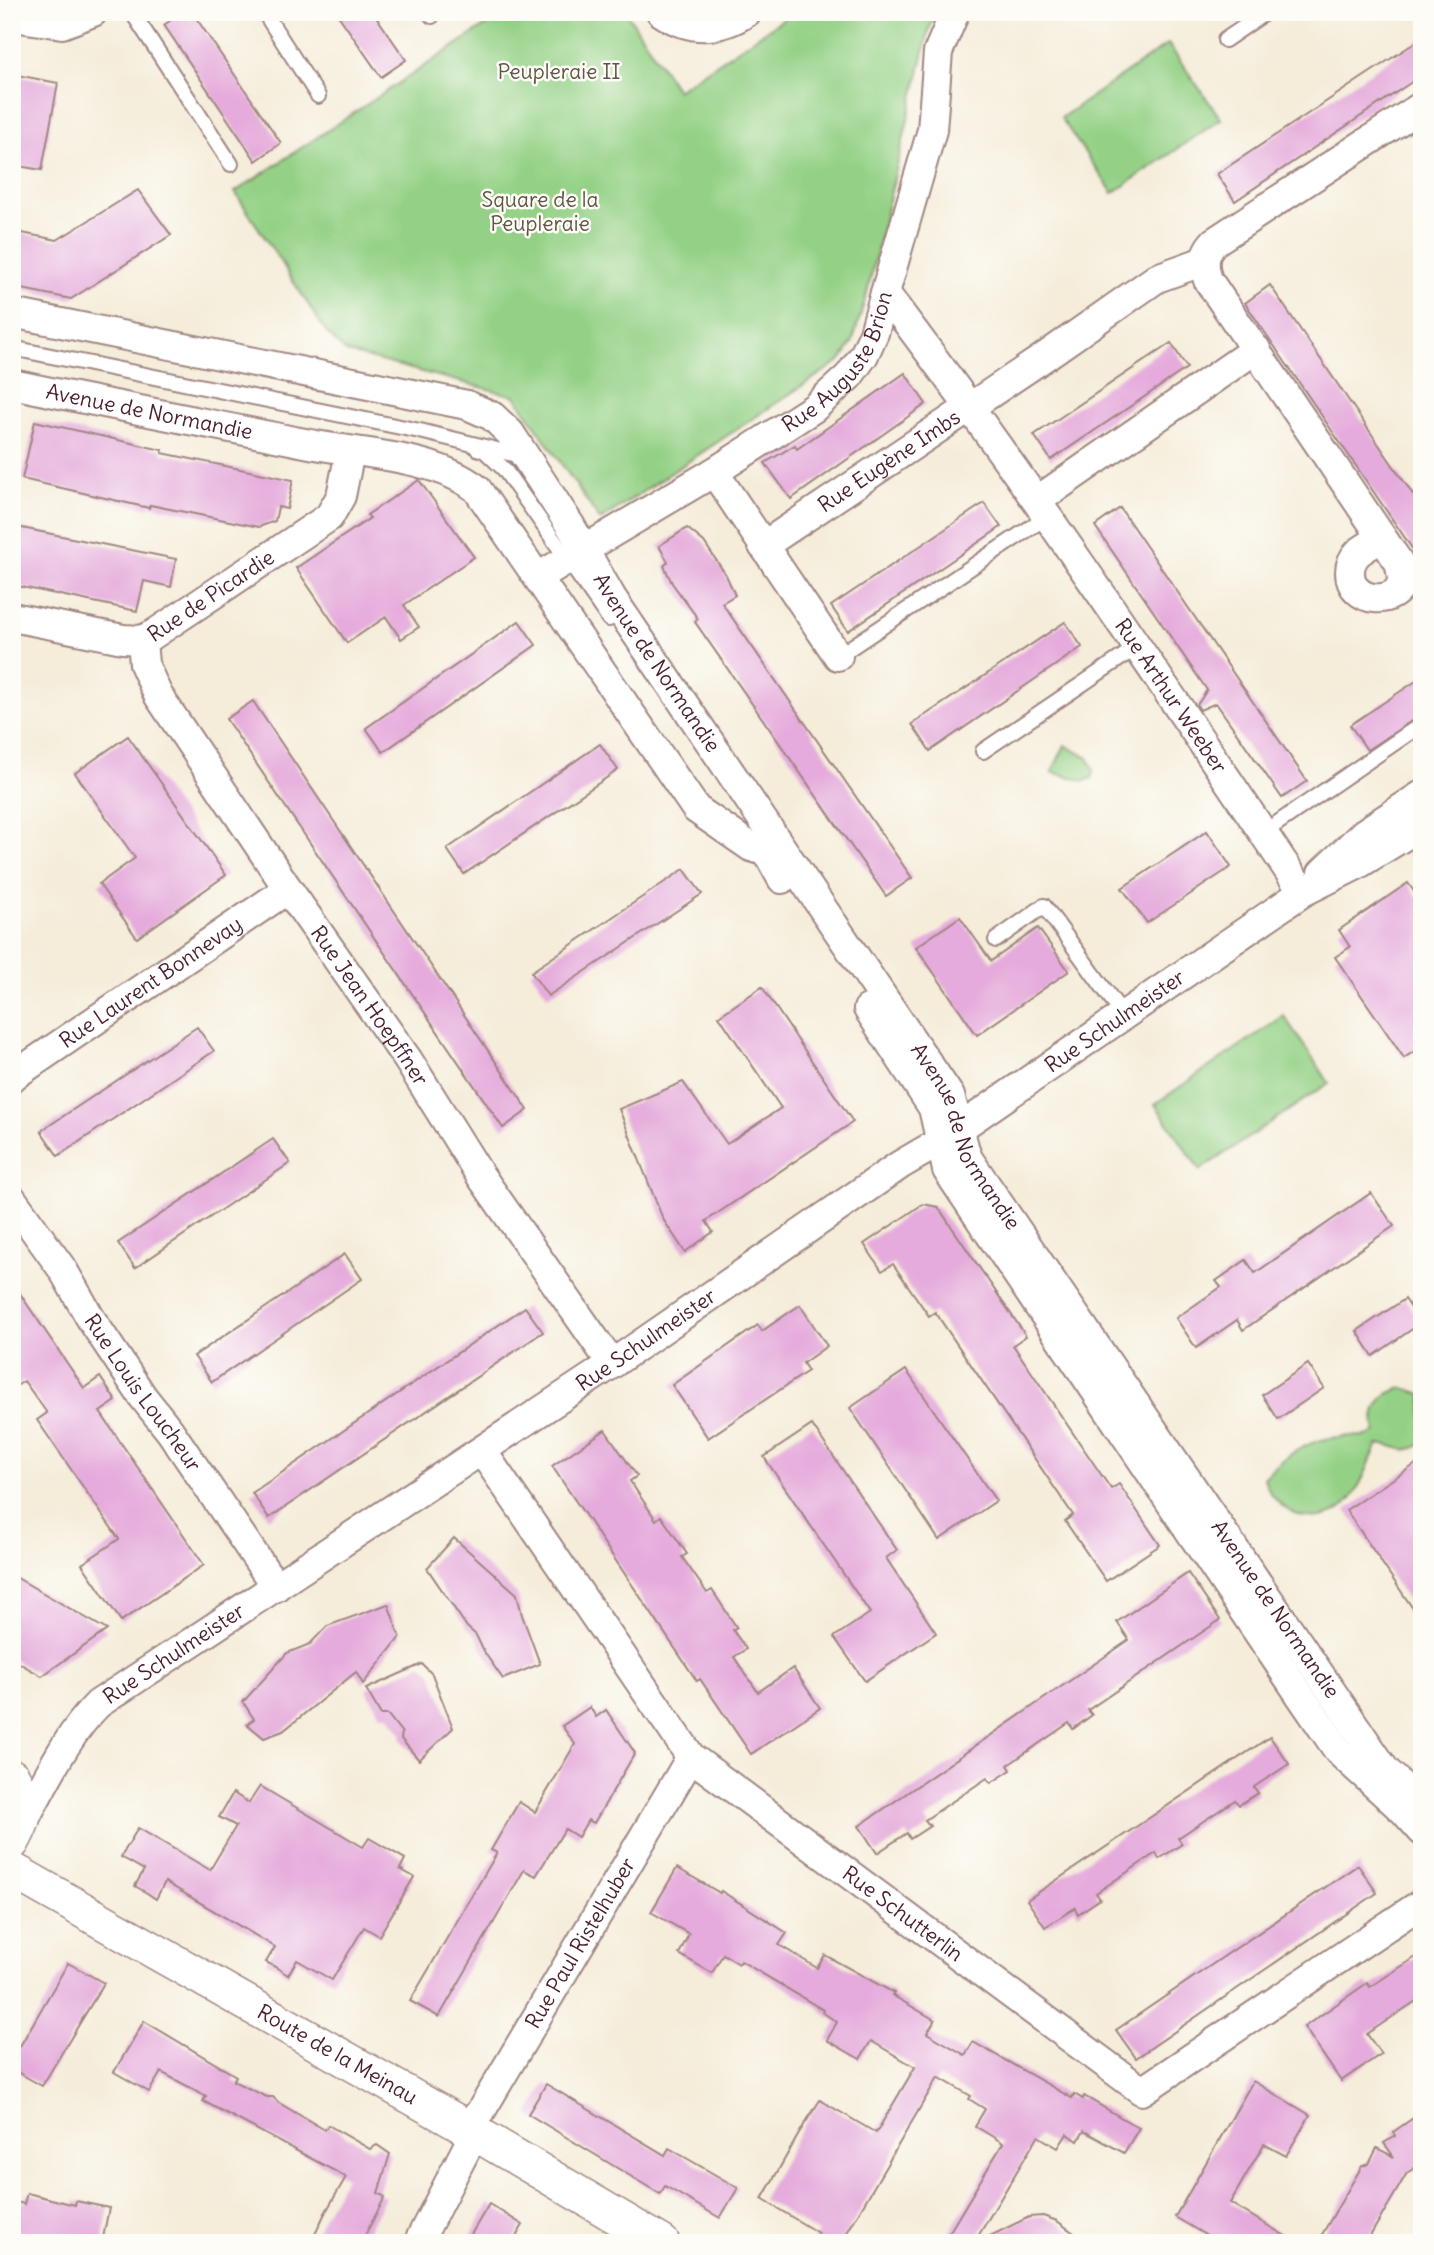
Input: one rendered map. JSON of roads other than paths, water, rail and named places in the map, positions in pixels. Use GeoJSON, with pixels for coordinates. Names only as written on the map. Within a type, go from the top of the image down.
{"type":"FeatureCollection","features":[{"type":"Feature","properties":{"kind":"street"},"geometry":{"type":"LineString","coordinates":[[661,12],[674,21],[695,27],[714,27],[747,12]]}},
{"type":"Feature","properties":{"kind":"street","name":"Rue Auguste Brion"},"geometry":{"type":"LineString","coordinates":[[538,577],[715,472],[814,408],[849,376],[864,355],[874,333],[885,293],[938,142],[938,52],[955,12]]}},
{"type":"Feature","properties":{"kind":"street"},"geometry":{"type":"LineString","coordinates":[[12,17],[62,24],[91,13]]}},
{"type":"Feature","properties":{"kind":"street"},"geometry":{"type":"LineString","coordinates":[[1382,538],[1208,280],[1204,261],[1207,250],[1214,243],[1422,106]]}},
{"type":"Feature","properties":{"kind":"street","name":"Rue Eugène Imbs"},"geometry":{"type":"LineString","coordinates":[[762,546],[1040,360],[1157,278],[1204,261]]}},
{"type":"Feature","properties":{"kind":"street","name":"Rue Arthur Weeber"},"geometry":{"type":"LineString","coordinates":[[885,293],[971,406],[1043,508],[1303,892]]}},
{"type":"Feature","properties":{"kind":"street","name":"Avenue de Normandie"},"geometry":{"type":"LineString","coordinates":[[12,313],[467,405],[492,416],[510,433],[525,456],[576,556],[612,598],[950,1096],[947,1170],[1339,1752],[1422,1830]]}},
{"type":"Feature","properties":{"kind":"street"},"geometry":{"type":"LineString","coordinates":[[1043,508],[1256,349]]}},
{"type":"Feature","properties":{"kind":"street","name":"Avenue de Normandie"},"geometry":{"type":"LineString","coordinates":[[12,384],[417,463],[462,477],[477,489],[696,809],[751,847],[767,852],[784,883],[950,1135],[1304,1653],[1385,1770],[1422,1805]]}},
{"type":"Feature","properties":{"kind":"street","name":"Rue de Picardie"},"geometry":{"type":"LineString","coordinates":[[12,617],[123,639],[142,640],[329,517],[341,496],[350,452]]}},
{"type":"Feature","properties":{"kind":"street"},"geometry":{"type":"LineString","coordinates":[[715,472],[838,656]]}},
{"type":"Feature","properties":{"kind":"street","name":"Rue Jean Hoepffner"},"geometry":{"type":"LineString","coordinates":[[142,640],[144,664],[158,695],[288,889],[408,1060],[480,1175],[612,1364]]}},
{"type":"Feature","properties":{"kind":"street","name":"Rue Schulmeister"},"geometry":{"type":"LineString","coordinates":[[1303,892],[1364,833],[1422,795]]}},
{"type":"Feature","properties":{"kind":"street","name":"Rue Schulmeister"},"geometry":{"type":"LineString","coordinates":[[18,1831],[73,1736],[98,1704],[612,1364],[1303,892],[1357,865],[1422,825]]}},
{"type":"Feature","properties":{"kind":"street","name":"Rue Laurent Bonnevay"},"geometry":{"type":"LineString","coordinates":[[12,1077],[288,889]]}},
{"type":"Feature","properties":{"kind":"street","name":"Rue Louis Loucheur"},"geometry":{"type":"LineString","coordinates":[[12,1199],[63,1270],[91,1319],[143,1396],[170,1431],[276,1587]]}},
{"type":"Feature","properties":{"kind":"street","name":"Rue Schutterlin"},"geometry":{"type":"LineString","coordinates":[[482,1451],[691,1757],[1142,2091],[1422,1903]]}},
{"type":"Feature","properties":{"kind":"street","name":"Rue Paul Ristelhuber"},"geometry":{"type":"LineString","coordinates":[[418,2243],[481,2111],[691,1757]]}},
{"type":"Feature","properties":{"kind":"street"},"geometry":{"type":"LineString","coordinates":[[12,1777],[24,1805],[18,1831]]}},
{"type":"Feature","properties":{"kind":"street","name":"Route de la Meinau"},"geometry":{"type":"LineString","coordinates":[[12,1870],[662,2243]]}},
{"type":"Feature","properties":{"kind":"lane"},"geometry":{"type":"LineString","coordinates":[[132,12],[231,164]]}},
{"type":"Feature","properties":{"kind":"lane"},"geometry":{"type":"LineString","coordinates":[[264,12],[318,96]]}},
{"type":"Feature","properties":{"kind":"lane"},"geometry":{"type":"LineString","coordinates":[[1225,40],[1266,12]]}},
{"type":"Feature","properties":{"kind":"lane","name":"Avenue de Normandie"},"geometry":{"type":"LineString","coordinates":[[12,348],[456,439],[525,456]]}},
{"type":"Feature","properties":{"kind":"lane","name":"Avenue de Normandie"},"geometry":{"type":"LineString","coordinates":[[456,439],[484,450],[504,469],[576,556],[767,852]]}},
{"type":"Feature","properties":{"kind":"lane"},"geometry":{"type":"LineString","coordinates":[[838,656],[1043,508]]}},
{"type":"Feature","properties":{"kind":"lane"},"geometry":{"type":"LineString","coordinates":[[983,751],[1137,647]]}},
{"type":"Feature","properties":{"kind":"lane"},"geometry":{"type":"LineString","coordinates":[[1263,833],[1422,724]]}},
{"type":"Feature","properties":{"kind":"lane"},"geometry":{"type":"LineString","coordinates":[[996,940],[1044,906],[1124,1016]]}},
{"type":"Feature","properties":{"kind":"park label","name":"Peupleraie II"},"geometry":{"type":"Point","coordinates":[559,72]}},
{"type":"Feature","properties":{"kind":"park label","name":"Square de la Peupleraie"},"geometry":{"type":"Point","coordinates":[540,212]}}]}
